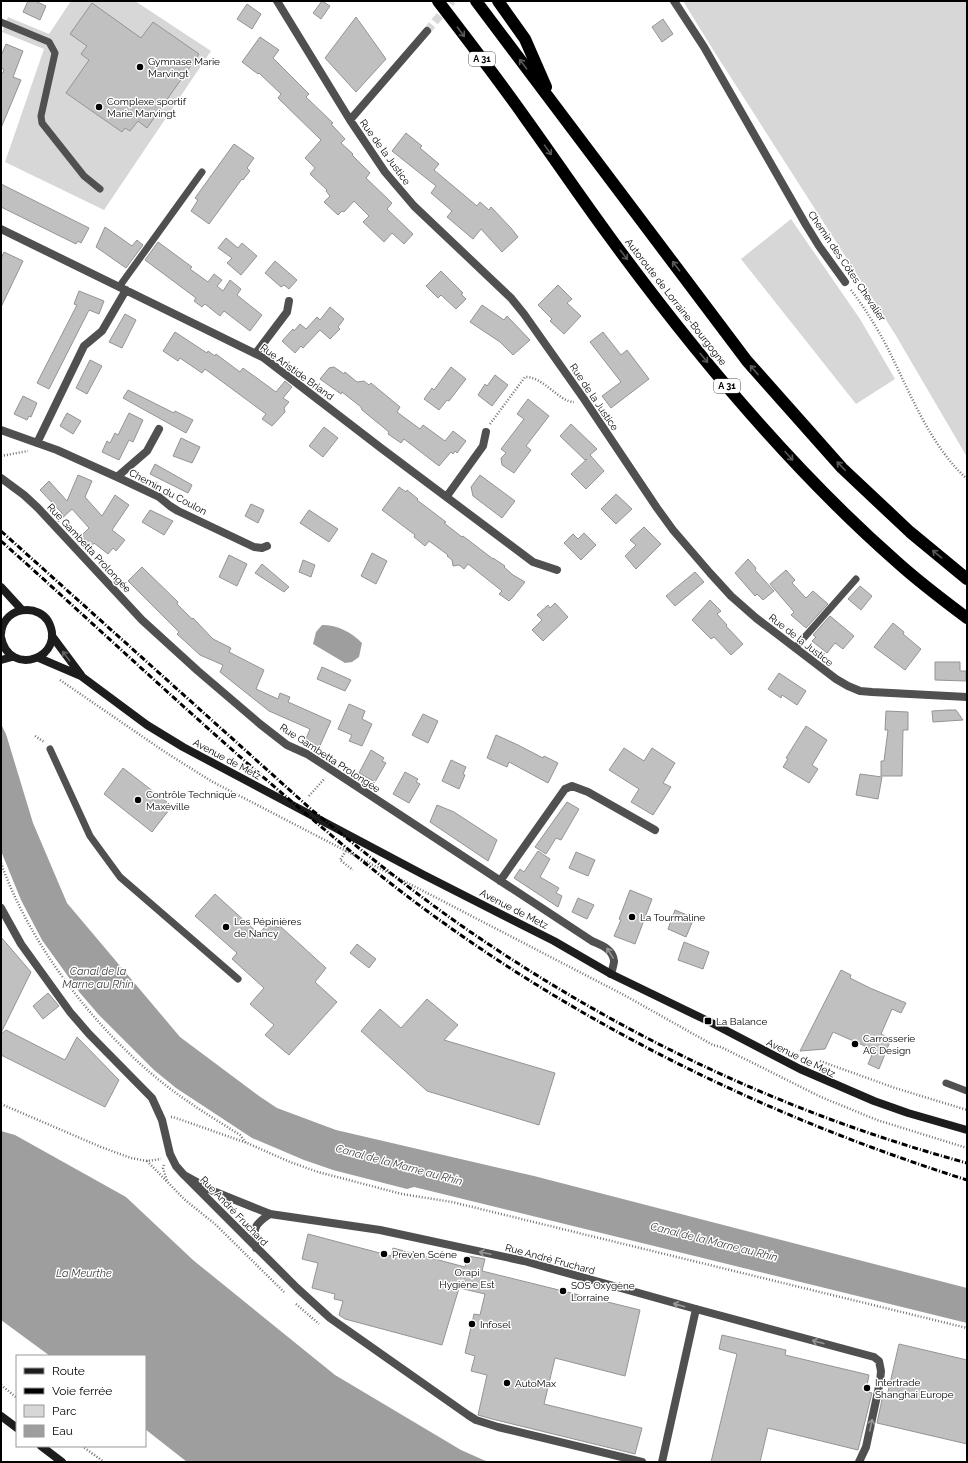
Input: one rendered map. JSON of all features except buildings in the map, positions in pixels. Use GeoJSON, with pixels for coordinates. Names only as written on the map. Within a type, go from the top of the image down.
{"type":"FeatureCollection","features":[{"type":"Feature","properties":{"kind":"highway","name":"Autoroute de Lorraine-Bourgogne"},"geometry":{"type":"LineString","coordinates":[[438,1],[499,82],[610,237],[688,339],[741,402],[797,465],[861,530],[898,563],[967,618]]}},
{"type":"Feature","properties":{"kind":"highway","name":"Autoroute de Lorraine-Bourgogne"},"geometry":{"type":"LineString","coordinates":[[476,1],[747,361],[847,473],[910,532],[967,579]]}},
{"type":"Feature","properties":{"kind":"highway"},"geometry":{"type":"LineString","coordinates":[[498,1],[525,39],[555,106]]}},
{"type":"Feature","properties":{"kind":"main road"},"geometry":{"type":"LineString","coordinates":[[1,587],[22,610],[2,619],[1,634]]}},
{"type":"Feature","properties":{"kind":"main road","name":"Avenue de Metz"},"geometry":{"type":"LineString","coordinates":[[22,610],[31,610],[39,613],[46,619],[51,627],[52,636],[81,676]]}},
{"type":"Feature","properties":{"kind":"main road"},"geometry":{"type":"LineString","coordinates":[[1,637],[2,644],[6,651],[12,656],[21,660],[30,660],[39,658],[46,652],[52,636]]}},
{"type":"Feature","properties":{"kind":"main road"},"geometry":{"type":"LineString","coordinates":[[1,660],[12,656]]}},
{"type":"Feature","properties":{"kind":"main road","name":"Avenue de Metz"},"geometry":{"type":"LineString","coordinates":[[39,658],[81,676],[147,725],[183,747],[406,865],[554,941],[611,974],[708,1021],[800,1069],[850,1092],[908,1113],[967,1130]]}},
{"type":"Feature","properties":{"kind":"main road"},"geometry":{"type":"LineString","coordinates":[[1,1416],[16,1427]]}},
{"type":"Feature","properties":{"kind":"main road"},"geometry":{"type":"LineString","coordinates":[[42,1447],[62,1462]]}},
{"type":"Feature","properties":{"kind":"street","name":"Rue de la Justice"},"geometry":{"type":"LineString","coordinates":[[277,1],[350,120],[386,172],[414,206],[510,298],[524,314],[673,530],[731,596],[756,618],[836,679],[848,686],[860,691],[967,697]]}},
{"type":"Feature","properties":{"kind":"street","name":"Chemin des Côtes Chevalier"},"geometry":{"type":"LineString","coordinates":[[674,1],[700,41],[806,225],[845,282]]}},
{"type":"Feature","properties":{"kind":"street"},"geometry":{"type":"LineString","coordinates":[[350,120],[427,31]]}},
{"type":"Feature","properties":{"kind":"street","name":"Rue Aristide Briand"},"geometry":{"type":"LineString","coordinates":[[1,229],[256,353],[533,562],[557,570]]}},
{"type":"Feature","properties":{"kind":"street"},"geometry":{"type":"LineString","coordinates":[[37,443],[84,346],[102,331],[122,288]]}},
{"type":"Feature","properties":{"kind":"street"},"geometry":{"type":"LineString","coordinates":[[256,353],[287,312],[290,301]]}},
{"type":"Feature","properties":{"kind":"street"},"geometry":{"type":"LineString","coordinates":[[117,477],[147,451],[159,429]]}},
{"type":"Feature","properties":{"kind":"street","name":"Chemin du Coulon"},"geometry":{"type":"LineString","coordinates":[[1,430],[37,443],[117,477],[159,497],[178,511],[258,548],[267,546]]}},
{"type":"Feature","properties":{"kind":"street"},"geometry":{"type":"LineString","coordinates":[[447,496],[483,446],[486,432]]}},
{"type":"Feature","properties":{"kind":"street","name":"Rue Gambetta Prolongée"},"geometry":{"type":"LineString","coordinates":[[1,478],[24,495],[38,508],[142,620],[198,671],[260,724],[287,745],[307,754],[592,941],[605,946],[610,951],[614,960],[611,974]]}},
{"type":"Feature","properties":{"kind":"street"},"geometry":{"type":"LineString","coordinates":[[500,881],[565,789],[572,786],[588,792],[655,830]]}},
{"type":"Feature","properties":{"kind":"street","name":"Rue André Fruchard"},"geometry":{"type":"LineString","coordinates":[[1,908],[21,944],[70,1012],[89,1034],[152,1098],[162,1120],[170,1154],[176,1166],[256,1248],[330,1318],[468,1416],[476,1420],[498,1427],[642,1462]]}},
{"type":"Feature","properties":{"kind":"street","name":"Rue André Fruchard"},"geometry":{"type":"LineString","coordinates":[[184,1175],[213,1191],[270,1214],[380,1230],[524,1261],[874,1357],[879,1362],[881,1371],[880,1382],[866,1447],[859,1462]]}},
{"type":"Feature","properties":{"kind":"street"},"geometry":{"type":"LineString","coordinates":[[256,1248],[254,1237],[255,1227],[259,1221],[270,1214]]}},
{"type":"Feature","properties":{"kind":"street"},"geometry":{"type":"LineString","coordinates":[[662,1462],[696,1309]]}},
{"type":"Feature","properties":{"kind":"lane"},"geometry":{"type":"LineString","coordinates":[[1,22],[49,42],[55,53],[41,116],[42,123],[84,176],[100,189]]}},
{"type":"Feature","properties":{"kind":"lane"},"geometry":{"type":"LineString","coordinates":[[122,288],[202,172]]}},
{"type":"Feature","properties":{"kind":"lane"},"geometry":{"type":"LineString","coordinates":[[795,648],[856,579]]}},
{"type":"Feature","properties":{"kind":"lane"},"geometry":{"type":"LineString","coordinates":[[49,747],[90,836],[120,877],[238,979]]}},
{"type":"Feature","properties":{"kind":"lane"},"geometry":{"type":"LineString","coordinates":[[946,1083],[967,1090]]}},
{"type":"Feature","properties":{"kind":"path","name":"Chemin des Côtes Chevalier"},"geometry":{"type":"LineString","coordinates":[[845,282],[870,317],[884,341],[929,430],[955,467],[967,479]]}},
{"type":"Feature","properties":{"kind":"path"},"geometry":{"type":"LineString","coordinates":[[486,432],[492,420],[525,377],[537,380],[568,402],[574,402]]}},
{"type":"Feature","properties":{"kind":"path"},"geometry":{"type":"LineString","coordinates":[[1,456],[21,452]]}},
{"type":"Feature","properties":{"kind":"path"},"geometry":{"type":"LineString","coordinates":[[35,736],[49,747]]}},
{"type":"Feature","properties":{"kind":"path"},"geometry":{"type":"LineString","coordinates":[[309,796],[325,778]]}},
{"type":"Feature","properties":{"kind":"path"},"geometry":{"type":"LineString","coordinates":[[353,870],[340,860],[344,850],[624,995],[714,1045],[722,1047],[821,1097],[877,1120],[967,1148]]}},
{"type":"Feature","properties":{"kind":"path"},"geometry":{"type":"LineString","coordinates":[[1,863],[8,884],[41,947],[77,998],[113,1037],[152,1074],[179,1096],[240,1135],[247,1143]]}},
{"type":"Feature","properties":{"kind":"path"},"geometry":{"type":"LineString","coordinates":[[820,1061],[895,1088],[967,1110]]}},
{"type":"Feature","properties":{"kind":"path"},"geometry":{"type":"LineString","coordinates":[[1,1104],[101,1147],[132,1158],[155,1161],[170,1154]]}},
{"type":"Feature","properties":{"kind":"path"},"geometry":{"type":"LineString","coordinates":[[162,1120],[173,1117],[247,1143],[284,1160],[318,1172],[402,1194],[452,1202],[967,1328]]}},
{"type":"Feature","properties":{"kind":"path"},"geometry":{"type":"LineString","coordinates":[[1,1385],[16,1397]]}},
{"type":"Feature","properties":{"kind":"path"},"geometry":{"type":"LineString","coordinates":[[83,1447],[104,1462]]}},
{"type":"Feature","properties":{"kind":"green space","name":"Complexe sportif Marie Marvingt"},"geometry":{"type":"Polygon","coordinates":[[[71,1],[135,1],[211,51],[104,210],[5,162],[44,49],[2,32],[8,17],[49,34],[71,1]]]}},
{"type":"Feature","properties":{"kind":"green space"},"geometry":{"type":"Polygon","coordinates":[[[683,1],[967,1],[967,457],[895,334],[683,1]]]}},
{"type":"Feature","properties":{"kind":"green space"},"geometry":{"type":"Polygon","coordinates":[[[791,219],[860,319],[895,379],[856,404],[741,259],[791,219]]]}},
{"type":"Feature","properties":{"kind":"water"},"geometry":{"type":"Polygon","coordinates":[[[322,625],[339,628],[349,632],[358,639],[362,643],[359,657],[352,662],[345,663],[313,644],[316,632],[322,625]]]}},
{"type":"Feature","properties":{"kind":"water","name":"Canal de la Marne au Rhin"},"geometry":{"type":"Polygon","coordinates":[[[1,724],[6,734],[33,823],[67,903],[180,1037],[277,1108],[336,1130],[534,1176],[967,1288],[967,1323],[414,1187],[407,1189],[333,1170],[304,1160],[252,1138],[176,1088],[154,1070],[99,1015],[80,993],[42,940],[21,900],[1,851],[1,724]]]}},
{"type":"Feature","properties":{"kind":"water","name":"La Meurthe"},"geometry":{"type":"Polygon","coordinates":[[[1,1131],[15,1135],[126,1197],[193,1260],[335,1375],[461,1450],[488,1462],[187,1462],[146,1430],[146,1355],[49,1355],[1,1320],[1,1131]]]}},
{"type":"Feature","properties":{"kind":"tunnel"},"geometry":{"type":"LineString","coordinates":[[427,31],[452,1]]}},
{"type":"Feature","properties":{"kind":"railway"},"geometry":{"type":"LineString","coordinates":[[1,531],[313,811],[413,890],[475,935],[532,972],[591,1007],[650,1040],[711,1070],[773,1097],[837,1122],[901,1144],[967,1163]]}},
{"type":"Feature","properties":{"kind":"railway"},"geometry":{"type":"LineString","coordinates":[[1,541],[207,728],[357,857],[451,928],[520,974],[590,1017],[662,1056],[737,1092],[812,1124],[889,1154],[967,1180]]}},
{"type":"Feature","properties":{"kind":"place","name":"Gymnase Marie Marvingt"},"geometry":{"type":"Point","coordinates":[140,67]}},
{"type":"Feature","properties":{"kind":"place","name":"Complexe sportif Marie Marvingt"},"geometry":{"type":"Point","coordinates":[99,107]}},
{"type":"Feature","properties":{"kind":"place","name":"Contrôle Technique Maxéville"},"geometry":{"type":"Point","coordinates":[138,800]}},
{"type":"Feature","properties":{"kind":"place","name":"La Tourmaline"},"geometry":{"type":"Point","coordinates":[632,917]}},
{"type":"Feature","properties":{"kind":"place","name":"Les Pépinières de Nancy"},"geometry":{"type":"Point","coordinates":[226,927]}},
{"type":"Feature","properties":{"kind":"place","name":"La Balance"},"geometry":{"type":"Point","coordinates":[708,1021]}},
{"type":"Feature","properties":{"kind":"place","name":"Carrosserie AC Design"},"geometry":{"type":"Point","coordinates":[855,1044]}},
{"type":"Feature","properties":{"kind":"place","name":"Prév’en Scène"},"geometry":{"type":"Point","coordinates":[384,1254]}},
{"type":"Feature","properties":{"kind":"place","name":"Orapi Hygiène Est"},"geometry":{"type":"Point","coordinates":[467,1260]}},
{"type":"Feature","properties":{"kind":"place","name":"SOS Oxygène Lorraine"},"geometry":{"type":"Point","coordinates":[563,1291]}},
{"type":"Feature","properties":{"kind":"place","name":"Infosel"},"geometry":{"type":"Point","coordinates":[472,1324]}},
{"type":"Feature","properties":{"kind":"place","name":"AutoMax"},"geometry":{"type":"Point","coordinates":[507,1383]}},
{"type":"Feature","properties":{"kind":"place","name":"Intertrade Shanghai Europe"},"geometry":{"type":"Point","coordinates":[867,1388]}}]}
